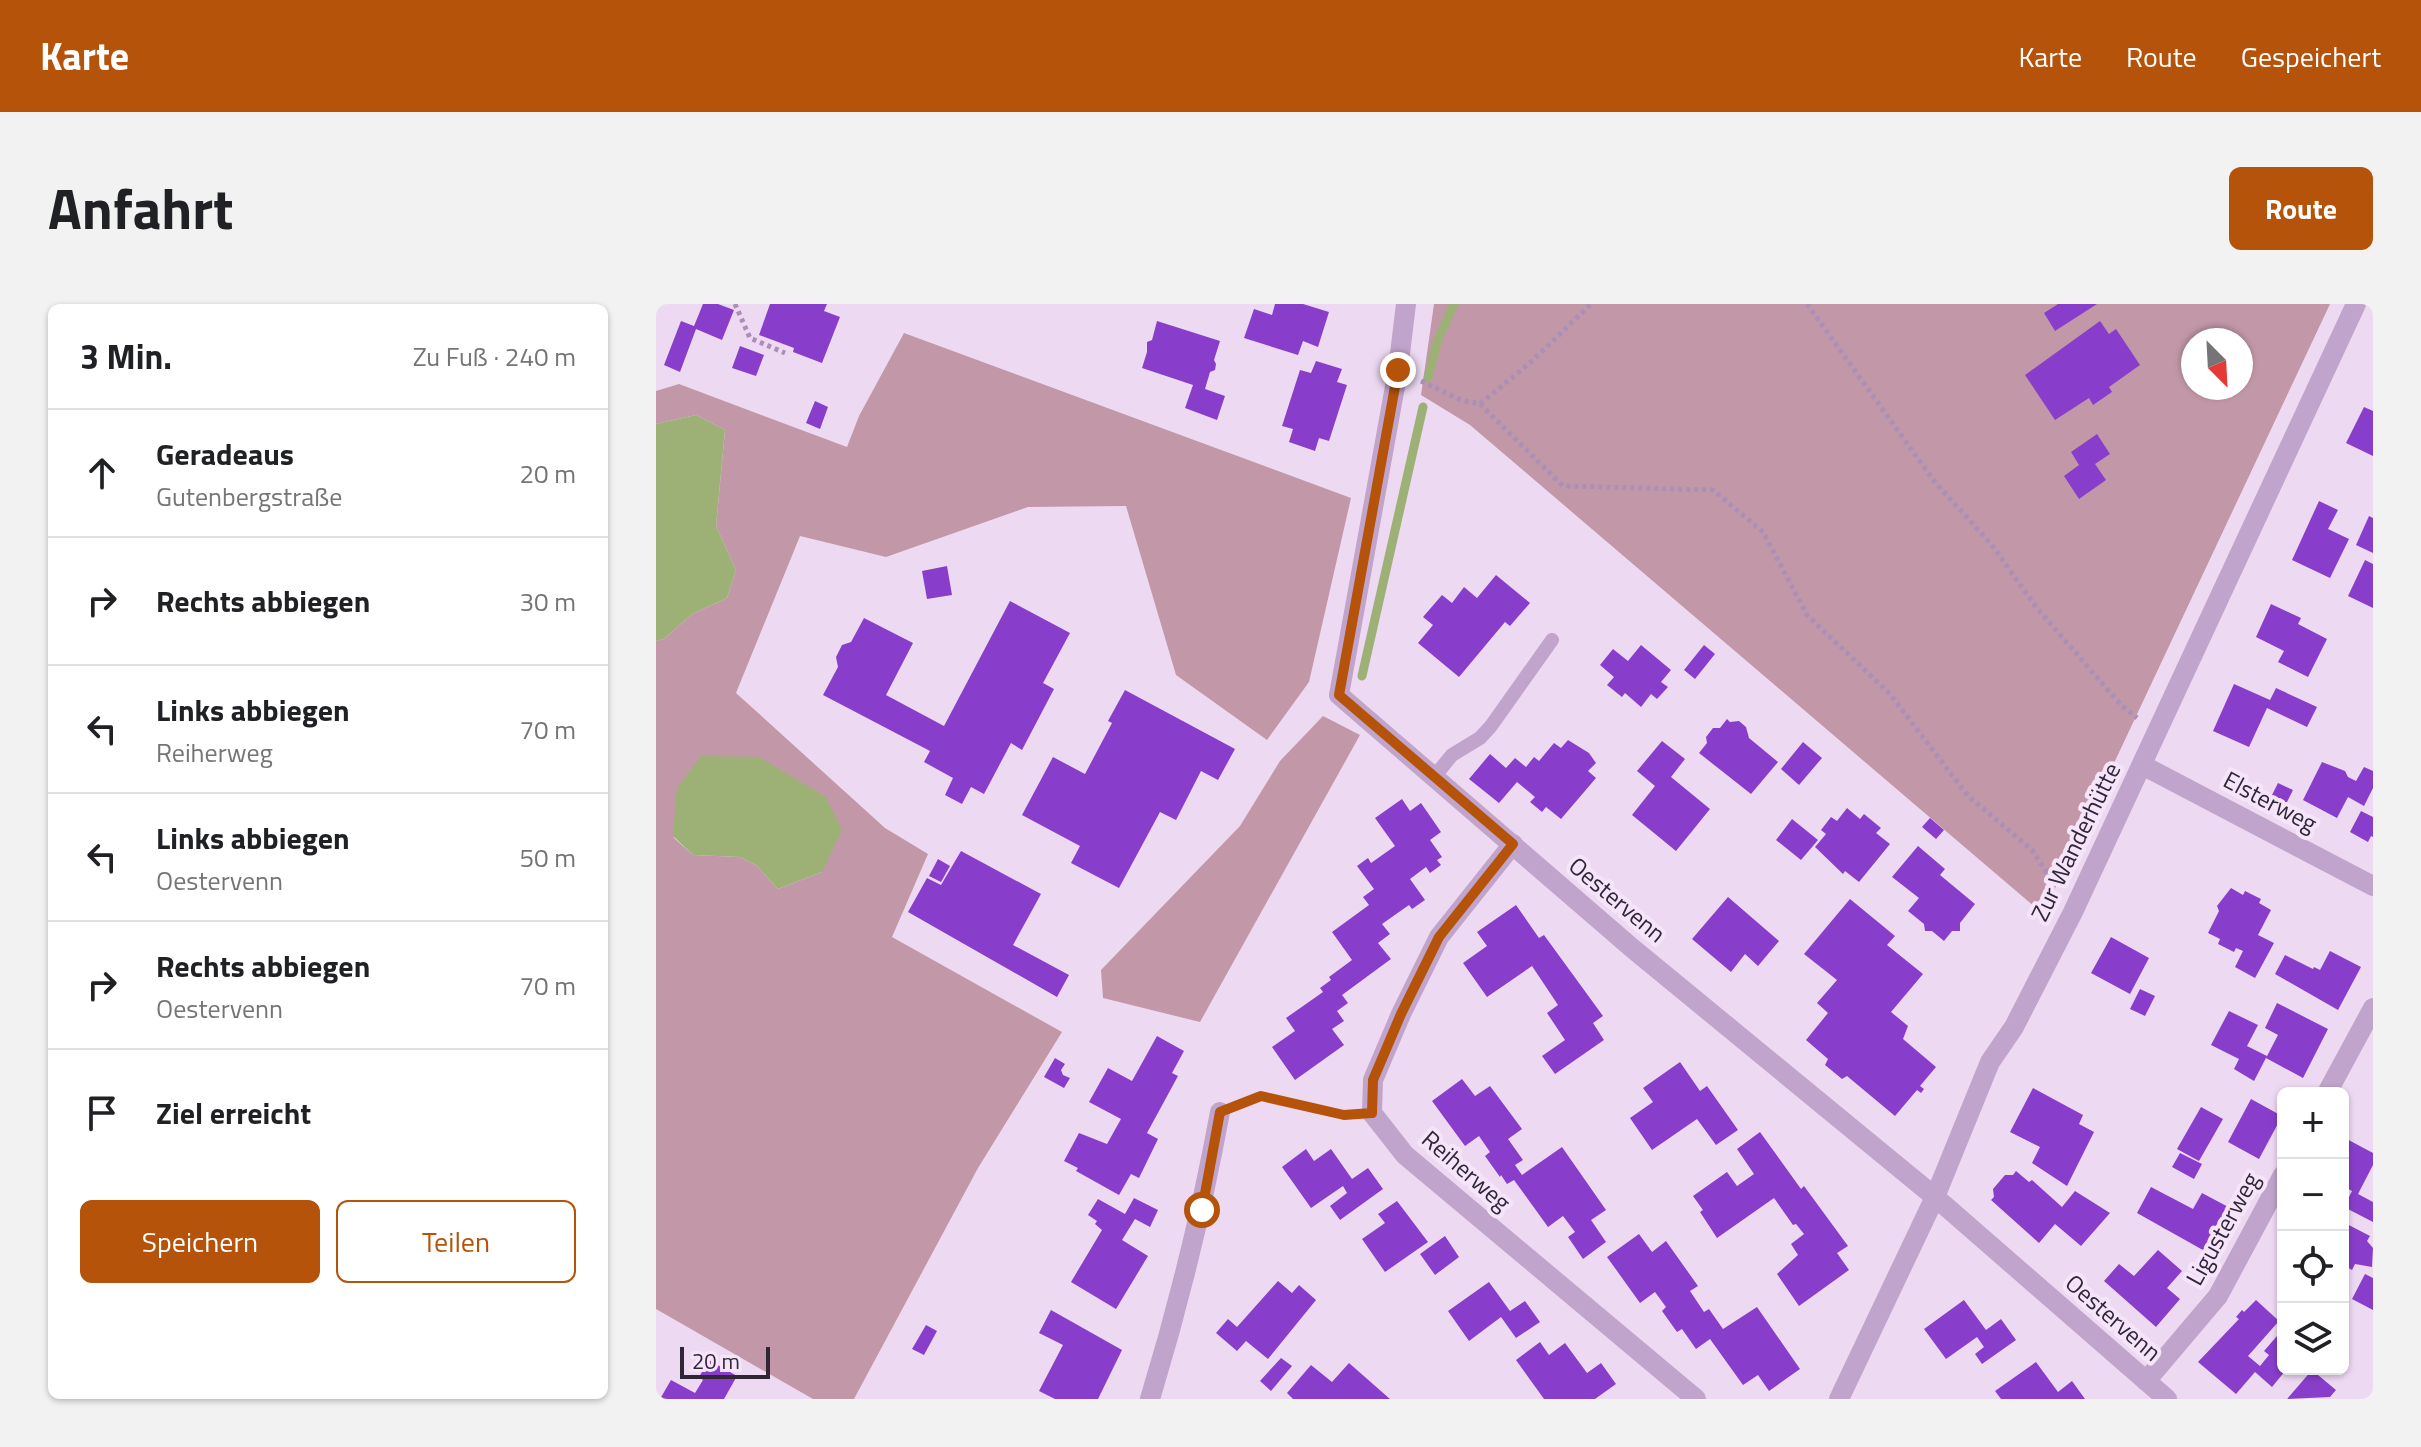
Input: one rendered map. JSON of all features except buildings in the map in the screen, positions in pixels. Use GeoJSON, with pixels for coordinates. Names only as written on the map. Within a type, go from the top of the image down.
{"type":"FeatureCollection","features":[{"type":"Feature","properties":{"kind":"street","name":"Oestervenn"},"geometry":{"type":"LineString","coordinates":[[1406,304],[1398,370],[1339,695],[1632,948],[1935,1197],[2167,1399]]}},
{"type":"Feature","properties":{"kind":"street","name":"Zur Wanderhütte"},"geometry":{"type":"LineString","coordinates":[[1839,1399],[1935,1197],[1990,1062],[2014,1027],[2073,912],[2356,304]]}},
{"type":"Feature","properties":{"kind":"street","name":"Elsterweg"},"geometry":{"type":"LineString","coordinates":[[2142,765],[2373,886]]}},
{"type":"Feature","properties":{"kind":"street"},"geometry":{"type":"LineString","coordinates":[[1372,1113],[1373,1080],[1439,937],[1513,844]]}},
{"type":"Feature","properties":{"kind":"street"},"geometry":{"type":"LineString","coordinates":[[2330,1087],[2373,1008]]}},
{"type":"Feature","properties":{"kind":"street"},"geometry":{"type":"LineString","coordinates":[[1150,1399],[1196,1236],[1220,1112]]}},
{"type":"Feature","properties":{"kind":"street","name":"Reiherweg"},"geometry":{"type":"LineString","coordinates":[[1372,1113],[1405,1155],[1696,1399]]}},
{"type":"Feature","properties":{"kind":"street","name":"Ligusterweg"},"geometry":{"type":"LineString","coordinates":[[2146,1381],[2218,1296],[2277,1186]]}},
{"type":"Feature","properties":{"kind":"lane"},"geometry":{"type":"LineString","coordinates":[[1434,777],[1452,755],[1480,738],[1491,726],[1552,640]]}},
{"type":"Feature","properties":{"kind":"path"},"geometry":{"type":"LineString","coordinates":[[735,304],[750,338],[785,353]]}},
{"type":"Feature","properties":{"kind":"path"},"geometry":{"type":"LineString","coordinates":[[1480,404],[1531,362],[1591,304]]}},
{"type":"Feature","properties":{"kind":"path"},"geometry":{"type":"LineString","coordinates":[[1807,304],[1934,481],[1992,545],[2036,607],[2121,705],[2156,734]]}},
{"type":"Feature","properties":{"kind":"path"},"geometry":{"type":"LineString","coordinates":[[1398,370],[1461,400],[1480,404],[1563,486],[1713,490],[1763,532],[1807,615],[1890,694],[1968,796],[2032,850],[2073,912]]}},
{"type":"Feature","properties":{"kind":"path"},"geometry":{"type":"LineString","coordinates":[[1220,1112],[1261,1096],[1344,1115],[1372,1113]]}},
{"type":"Feature","properties":{"kind":"shaded area"},"geometry":{"type":"Polygon","coordinates":[[[1434,304],[2330,304],[2043,914],[1470,425],[1421,395],[1434,304]]]}},
{"type":"Feature","properties":{"kind":"shaded area"},"geometry":{"type":"Polygon","coordinates":[[[904,333],[1351,498],[1309,682],[1267,740],[1176,675],[1126,506],[1028,507],[886,557],[800,536],[736,693],[885,828],[928,854],[892,937],[1062,1032],[978,1168],[854,1399],[813,1399],[656,1309],[656,641],[664,639],[692,614],[727,598],[736,570],[716,526],[725,430],[696,415],[656,424],[656,391],[679,384],[847,447],[859,416],[904,333]],[[673,837],[693,855],[740,857],[756,865],[778,889],[822,872],[673,837]]]}},
{"type":"Feature","properties":{"kind":"shaded area"},"geometry":{"type":"Polygon","coordinates":[[[696,415],[725,430],[716,526],[736,570],[727,598],[692,614],[664,639],[656,641],[656,424],[696,415]]]}},
{"type":"Feature","properties":{"kind":"shaded area"},"geometry":{"type":"Polygon","coordinates":[[[1323,716],[1360,735],[1200,1022],[1103,998],[1101,970],[1240,826],[1280,761],[1323,716]]]}},
{"type":"Feature","properties":{"kind":"shaded area"},"geometry":{"type":"Polygon","coordinates":[[[701,756],[759,757],[826,797],[842,830],[822,872],[778,889],[756,865],[740,857],[693,855],[673,836],[677,788],[701,756]]]}},
{"type":"Feature","properties":{"kind":"waterway"},"geometry":{"type":"LineString","coordinates":[[1428,378],[1437,342],[1454,304]]}},
{"type":"Feature","properties":{"kind":"waterway"},"geometry":{"type":"LineString","coordinates":[[1362,676],[1423,407]]}},
{"type":"Feature","properties":{"kind":"route"},"geometry":{"type":"LineString","coordinates":[[1202,1210],[1220,1112],[1261,1096],[1344,1115],[1372,1113],[1373,1080],[1439,937],[1513,844],[1339,695],[1398,370]]}}]}
